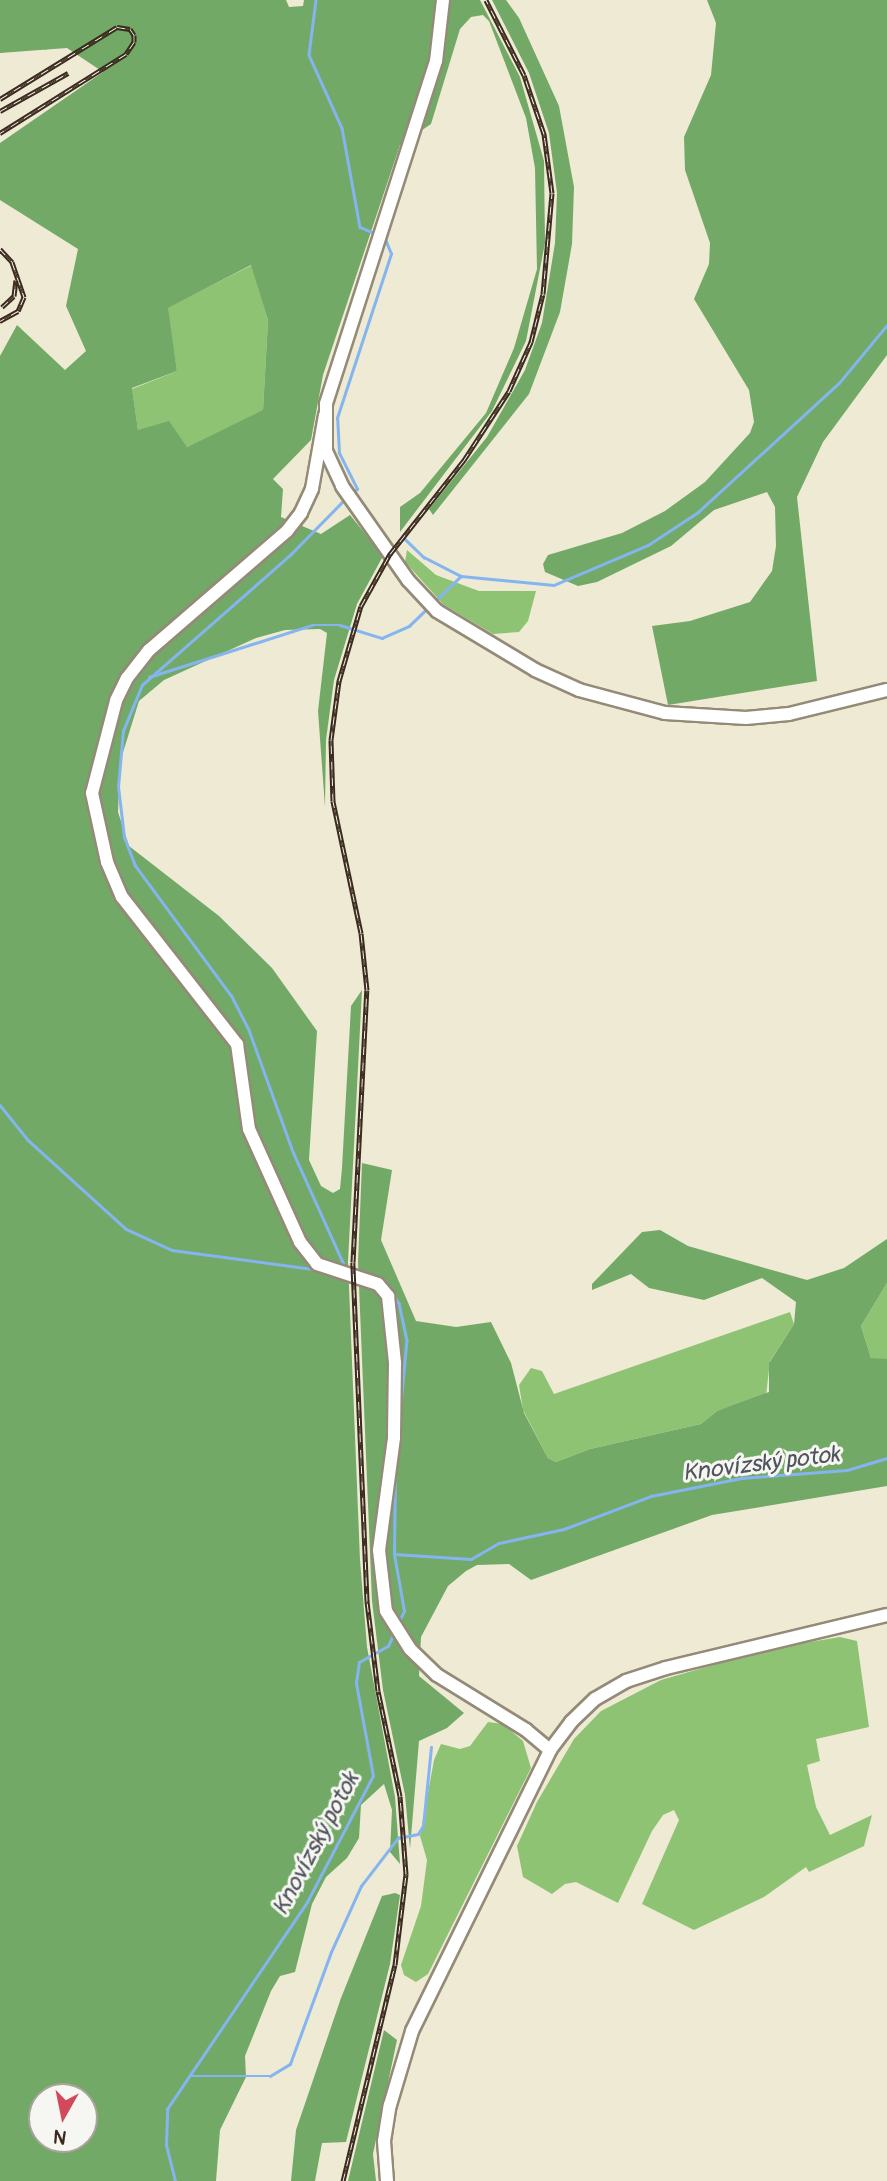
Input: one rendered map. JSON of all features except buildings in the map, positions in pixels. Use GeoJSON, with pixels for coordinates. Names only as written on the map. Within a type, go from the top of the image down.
{"type":"FeatureCollection","features":[{"type":"Feature","properties":{"kind":"street"},"geometry":{"type":"LineString","coordinates":[[443,0],[436,61],[379,235],[325,415],[312,489],[292,525],[149,650],[127,678],[95,775],[92,793],[98,831],[122,897],[237,1044],[249,1129],[300,1242],[317,1265],[378,1284],[387,1296],[395,1363],[394,1438],[379,1550],[386,1611],[410,1649],[437,1675],[526,1730],[550,1750]]}},
{"type":"Feature","properties":{"kind":"street"},"geometry":{"type":"LineString","coordinates":[[325,415],[326,451],[344,489],[408,580],[437,611],[535,670],[579,690],[665,713],[746,718],[789,714],[887,690]]}},
{"type":"Feature","properties":{"kind":"street"},"geometry":{"type":"LineString","coordinates":[[312,489],[323,484],[344,489]]}},
{"type":"Feature","properties":{"kind":"street"},"geometry":{"type":"LineString","coordinates":[[387,2181],[384,2141],[390,2105],[412,2031],[550,1750],[595,1699],[626,1681],[795,1634],[887,1615]]}},
{"type":"Feature","properties":{"kind":"green space"},"geometry":{"type":"Polygon","coordinates":[[[0,0],[286,0],[289,7],[303,6],[304,0],[480,0],[520,77],[544,161],[545,243],[526,341],[492,411],[400,532],[400,507],[420,493],[486,413],[514,348],[537,269],[535,168],[526,118],[489,21],[483,15],[471,17],[460,29],[431,124],[400,145],[323,375],[311,440],[273,479],[283,489],[281,517],[321,534],[350,515],[383,556],[357,604],[334,680],[326,740],[325,807],[318,711],[327,633],[320,629],[285,630],[256,638],[164,680],[139,701],[120,762],[118,812],[129,846],[219,916],[272,968],[317,1031],[309,1160],[321,1186],[333,1193],[340,1189],[351,1006],[362,990],[348,1262],[360,1560],[367,1647],[395,1797],[400,1864],[390,1852],[392,1810],[384,1784],[361,1805],[359,1838],[347,1858],[326,1877],[312,1904],[295,1972],[280,1976],[271,1991],[245,2056],[246,2077],[220,2130],[216,2181],[0,2181],[0,356],[17,325],[65,370],[86,351],[66,306],[78,249],[0,200],[0,143],[103,72],[67,48],[0,53],[0,0]],[[251,265],[168,308],[177,371],[132,388],[138,430],[169,421],[187,447],[263,410],[268,320],[251,265]]]}},
{"type":"Feature","properties":{"kind":"green space"},"geometry":{"type":"Polygon","coordinates":[[[492,0],[506,0],[519,18],[559,106],[574,187],[572,244],[560,312],[529,394],[433,515],[429,509],[487,437],[525,370],[542,323],[555,243],[557,193],[549,133],[529,73],[492,0]]]}},
{"type":"Feature","properties":{"kind":"green space"},"geometry":{"type":"Polygon","coordinates":[[[707,0],[887,0],[887,355],[823,442],[797,497],[817,681],[668,705],[652,626],[690,621],[750,602],[772,571],[776,546],[775,507],[767,492],[714,510],[671,546],[597,582],[578,586],[545,572],[543,564],[548,555],[622,533],[665,511],[705,482],[750,433],[754,422],[749,390],[694,299],[709,264],[710,243],[685,170],[684,137],[711,75],[716,23],[707,0]]]}},
{"type":"Feature","properties":{"kind":"green space"},"geometry":{"type":"Polygon","coordinates":[[[252,265],[268,320],[263,411],[187,447],[138,430],[132,389],[177,371],[167,308],[252,265]]]}},
{"type":"Feature","properties":{"kind":"green space"},"geometry":{"type":"Polygon","coordinates":[[[407,550],[436,575],[479,591],[536,591],[528,621],[519,632],[493,634],[444,605],[405,562],[407,550]]]}},
{"type":"Feature","properties":{"kind":"green space"},"geometry":{"type":"Polygon","coordinates":[[[362,1163],[392,1170],[381,1240],[416,1321],[456,1327],[491,1322],[511,1363],[524,1413],[548,1458],[556,1462],[590,1449],[701,1424],[717,1411],[769,1392],[769,1363],[794,1324],[796,1302],[762,1278],[704,1300],[649,1288],[631,1274],[592,1290],[592,1284],[642,1232],[660,1230],[688,1246],[807,1280],[844,1268],[887,1239],[887,1283],[861,1326],[871,1358],[887,1359],[887,1486],[712,1515],[531,1580],[509,1564],[477,1565],[466,1571],[448,1586],[421,1637],[419,1676],[464,1713],[447,1728],[419,1741],[410,1849],[405,1795],[383,1690],[372,1601],[358,1262],[362,1163]]]}},
{"type":"Feature","properties":{"kind":"green space"},"geometry":{"type":"Polygon","coordinates":[[[887,1283],[887,1359],[884,1362],[871,1358],[861,1326],[887,1283]]]}},
{"type":"Feature","properties":{"kind":"green space"},"geometry":{"type":"Polygon","coordinates":[[[790,1312],[794,1324],[770,1361],[766,1396],[717,1411],[701,1424],[590,1449],[556,1462],[548,1458],[523,1410],[519,1385],[531,1368],[542,1371],[554,1394],[790,1312]]]}},
{"type":"Feature","properties":{"kind":"green space"},"geometry":{"type":"Polygon","coordinates":[[[840,1637],[857,1641],[869,1727],[816,1739],[820,1761],[807,1765],[816,1807],[830,1835],[872,1815],[864,1846],[809,1872],[806,1867],[764,1897],[694,1930],[642,1904],[679,1820],[674,1810],[663,1815],[652,1831],[618,1903],[576,1882],[565,1884],[552,1894],[523,1877],[517,1846],[537,1802],[574,1739],[601,1711],[661,1680],[768,1649],[840,1637]]]}},
{"type":"Feature","properties":{"kind":"green space"},"geometry":{"type":"Polygon","coordinates":[[[488,1722],[503,1724],[523,1741],[531,1768],[428,1974],[416,1982],[404,1975],[401,1965],[421,1906],[427,1860],[420,1836],[434,1760],[441,1744],[460,1749],[470,1746],[488,1722]]]}},
{"type":"Feature","properties":{"kind":"green space"},"geometry":{"type":"Polygon","coordinates":[[[395,1893],[400,1895],[390,1964],[346,2142],[322,2143],[315,2181],[291,2181],[296,2130],[341,1998],[382,1896],[395,1893]]]}},
{"type":"Feature","properties":{"kind":"green space"},"geometry":{"type":"Polygon","coordinates":[[[384,2030],[397,2040],[373,2154],[376,2181],[348,2181],[384,2030]]]}},
{"type":"Feature","properties":{"kind":"waterway"},"geometry":{"type":"LineString","coordinates":[[316,0],[309,55],[342,128],[360,227],[374,233]]}},
{"type":"Feature","properties":{"kind":"waterway"},"geometry":{"type":"LineString","coordinates":[[353,492],[357,489],[339,453],[337,418],[391,254],[384,237]]}},
{"type":"Feature","properties":{"kind":"waterway"},"geometry":{"type":"LineString","coordinates":[[434,602],[461,576],[554,585],[648,545],[698,512],[839,383],[887,325]]}},
{"type":"Feature","properties":{"kind":"waterway"},"geometry":{"type":"LineString","coordinates":[[345,499],[291,554],[142,685],[123,731],[118,787],[124,837],[135,866],[231,996],[248,1029],[293,1153],[345,1268]]}},
{"type":"Feature","properties":{"kind":"waterway"},"geometry":{"type":"LineString","coordinates":[[404,538],[424,557],[461,576]]}},
{"type":"Feature","properties":{"kind":"waterway"},"geometry":{"type":"LineString","coordinates":[[149,677],[312,625],[340,625],[382,638],[409,626],[429,607]]}},
{"type":"Feature","properties":{"kind":"waterway"},"geometry":{"type":"LineString","coordinates":[[0,1105],[28,1140],[126,1229],[172,1250],[320,1270]]}},
{"type":"Feature","properties":{"kind":"waterway"},"geometry":{"type":"LineString","coordinates":[[365,1273],[385,1281],[399,1303],[407,1340],[400,1415]]}},
{"type":"Feature","properties":{"kind":"waterway","name":"Knovízský potok"},"geometry":{"type":"LineString","coordinates":[[398,1623],[404,1611],[394,1554],[471,1559],[499,1543],[564,1529],[651,1496],[742,1478],[847,1470],[887,1458]]}},
{"type":"Feature","properties":{"kind":"waterway"},"geometry":{"type":"LineString","coordinates":[[394,1554],[395,1474]]}},
{"type":"Feature","properties":{"kind":"waterway","name":"Knovízský potok"},"geometry":{"type":"LineString","coordinates":[[175,2181],[166,2145],[167,2109],[307,1902],[373,1776],[356,1683],[359,1662],[388,1646],[394,1633]]}},
{"type":"Feature","properties":{"kind":"waterway"},"geometry":{"type":"LineString","coordinates":[[190,2076],[270,2076],[290,2064],[331,1952],[361,1886],[398,1838],[418,1834],[423,1826],[431,1747]]}},
{"type":"Feature","properties":{"kind":"railway"},"geometry":{"type":"LineString","coordinates":[[343,2181],[395,1965],[406,1874],[400,1796],[378,1691],[367,1601],[353,1262],[367,990],[361,933],[333,801],[331,740],[339,681],[361,606],[390,554],[464,460],[509,391],[531,342],[543,294],[552,193],[544,134],[524,75],[486,0]]}},
{"type":"Feature","properties":{"kind":"railway"},"geometry":{"type":"LineString","coordinates":[[0,99],[117,27],[130,29],[134,35],[134,42],[126,54],[0,133]]}},
{"type":"Feature","properties":{"kind":"railway"},"geometry":{"type":"LineString","coordinates":[[0,111],[68,73]]}},
{"type":"Feature","properties":{"kind":"railway"},"geometry":{"type":"LineString","coordinates":[[0,249],[12,262],[24,297],[18,311],[0,321]]}},
{"type":"Feature","properties":{"kind":"railway"},"geometry":{"type":"LineString","coordinates":[[2,307],[14,296],[16,280]]}}]}
